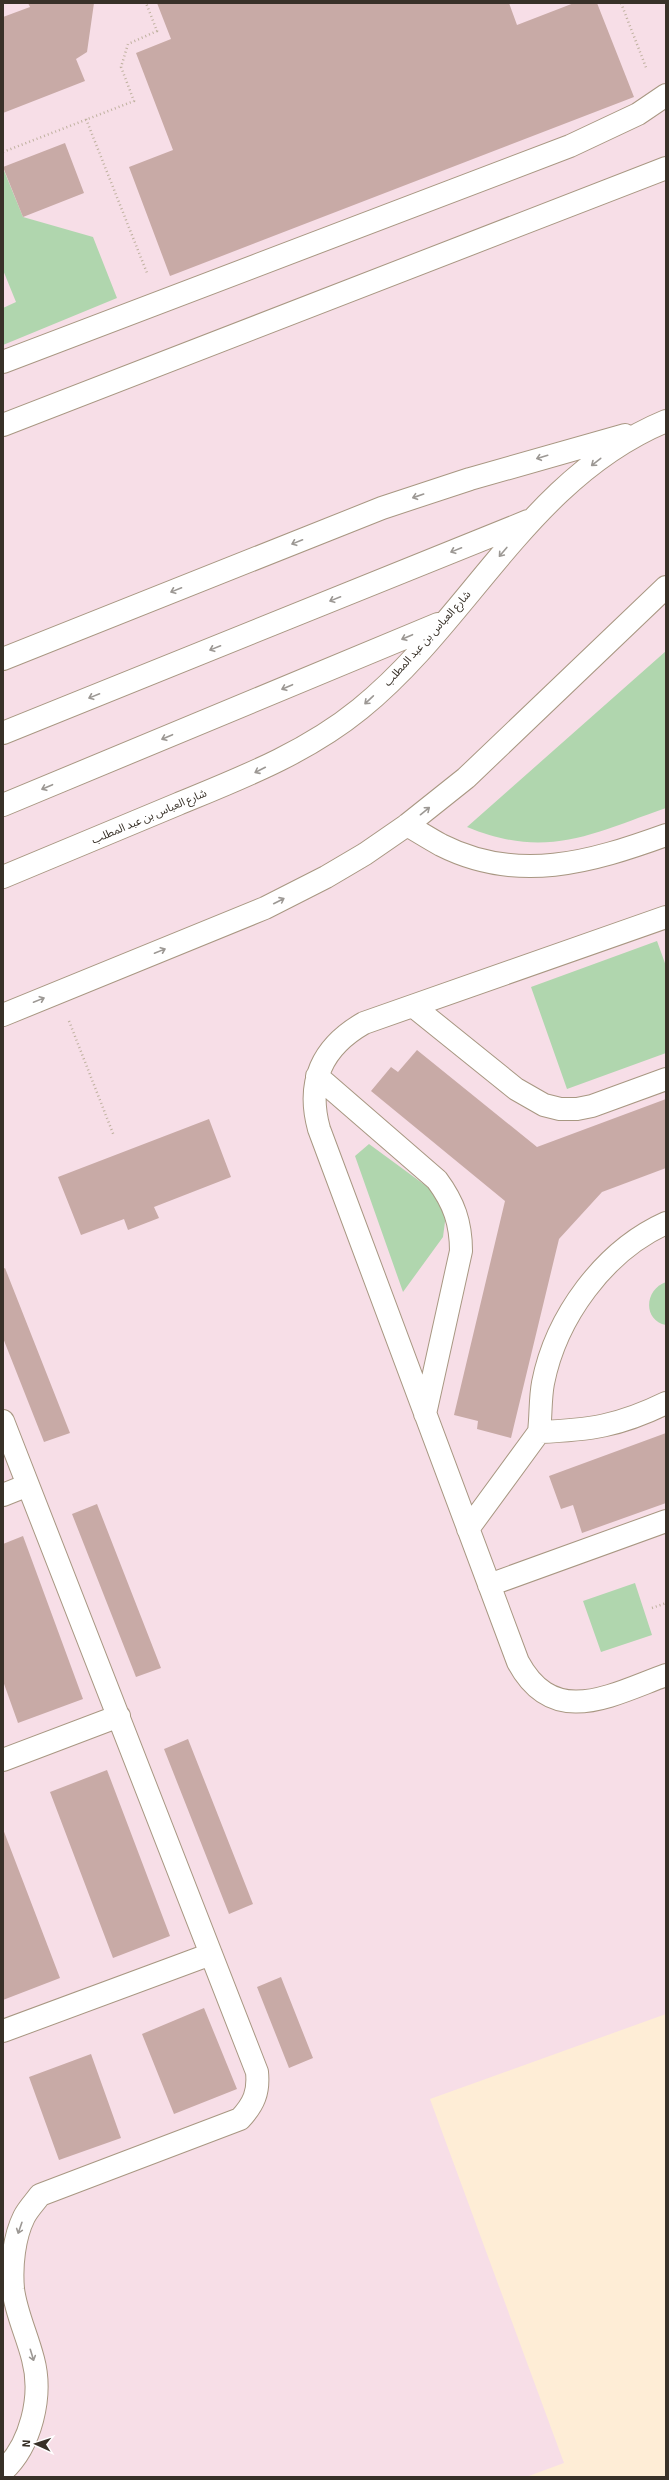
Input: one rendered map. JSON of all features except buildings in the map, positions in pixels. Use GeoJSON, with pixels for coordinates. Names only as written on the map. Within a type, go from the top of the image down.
{"type":"FeatureCollection","features":[{"type":"Feature","properties":{"kind":"lane"},"geometry":{"type":"LineString","coordinates":[[3,362],[570,146],[616,126],[662,98]]}},
{"type":"Feature","properties":{"kind":"lane"},"geometry":{"type":"LineString","coordinates":[[3,425],[666,168]]}},
{"type":"Feature","properties":{"kind":"lane"},"geometry":{"type":"LineString","coordinates":[[3,660],[382,508],[521,463],[657,425]]}},
{"type":"Feature","properties":{"kind":"lane","name":"شارع العباس بن عبد المطلب"},"geometry":{"type":"LineString","coordinates":[[3,877],[256,772],[310,744],[360,709],[404,667],[531,520],[566,485],[605,455],[657,425]]}},
{"type":"Feature","properties":{"kind":"lane"},"geometry":{"type":"LineString","coordinates":[[3,733],[531,520]]}},
{"type":"Feature","properties":{"kind":"lane"},"geometry":{"type":"LineString","coordinates":[[3,1015],[265,908],[333,873],[407,825],[466,778],[666,587]]}},
{"type":"Feature","properties":{"kind":"lane"},"geometry":{"type":"LineString","coordinates":[[3,805],[443,622]]}},
{"type":"Feature","properties":{"kind":"lane"},"geometry":{"type":"LineString","coordinates":[[407,825],[442,846],[477,858],[515,866],[546,867],[584,862],[620,852],[666,835]]}},
{"type":"Feature","properties":{"kind":"lane"},"geometry":{"type":"LineString","coordinates":[[666,917],[364,1023],[348,1032],[335,1044],[324,1059],[317,1076],[314,1094],[314,1112],[319,1129],[489,1586],[518,1662],[526,1677],[538,1690],[553,1698],[569,1702],[587,1703],[666,1675]]}},
{"type":"Feature","properties":{"kind":"lane"},"geometry":{"type":"LineString","coordinates":[[413,1006],[516,1089],[544,1105],[560,1109],[577,1109],[592,1106],[666,1079]]}},
{"type":"Feature","properties":{"kind":"lane"},"geometry":{"type":"LineString","coordinates":[[317,1076],[437,1180],[449,1195],[457,1213],[461,1232],[461,1251],[425,1414]]}},
{"type":"Feature","properties":{"kind":"lane"},"geometry":{"type":"LineString","coordinates":[[468,1529],[539,1432],[543,1383],[557,1337],[581,1295],[612,1258],[651,1229],[666,1222]]}},
{"type":"Feature","properties":{"kind":"lane"},"geometry":{"type":"LineString","coordinates":[[539,1432],[587,1430],[635,1418],[666,1403]]}},
{"type":"Feature","properties":{"kind":"lane"},"geometry":{"type":"LineString","coordinates":[[3,1421],[257,2072],[259,2085],[256,2098],[250,2109],[240,2118],[228,2124],[40,2195],[24,2217],[16,2240],[13,2288],[17,2311],[34,2360],[36,2393],[29,2430],[21,2449],[3,2471]]}},
{"type":"Feature","properties":{"kind":"lane"},"geometry":{"type":"LineString","coordinates":[[3,1495],[28,1485]]}},
{"type":"Feature","properties":{"kind":"lane"},"geometry":{"type":"LineString","coordinates":[[489,1586],[666,1522]]}},
{"type":"Feature","properties":{"kind":"lane"},"geometry":{"type":"LineString","coordinates":[[3,1760],[118,1716]]}},
{"type":"Feature","properties":{"kind":"lane"},"geometry":{"type":"LineString","coordinates":[[3,2031],[211,1954]]}},
{"type":"Feature","properties":{"kind":"lane"},"geometry":{"type":"LineString","coordinates":[[3,2288],[17,2311]]}},
{"type":"Feature","properties":{"kind":"path"},"geometry":{"type":"LineString","coordinates":[[3,152],[134,101],[121,67],[128,44],[157,31],[146,3]]}},
{"type":"Feature","properties":{"kind":"path"},"geometry":{"type":"LineString","coordinates":[[621,3],[662,98]]}},
{"type":"Feature","properties":{"kind":"path"},"geometry":{"type":"LineString","coordinates":[[86,119],[159,302]]}},
{"type":"Feature","properties":{"kind":"path"},"geometry":{"type":"LineString","coordinates":[[58,993],[114,1136]]}},
{"type":"Feature","properties":{"kind":"path"},"geometry":{"type":"LineString","coordinates":[[652,1608],[666,1603]]}},
{"type":"Feature","properties":{"kind":"shaded area"},"geometry":{"type":"Polygon","coordinates":[[[3,3],[666,3],[666,2014],[430,2099],[564,2463],[526,2477],[3,2477],[3,3]]]}},
{"type":"Feature","properties":{"kind":"green space"},"geometry":{"type":"Polygon","coordinates":[[[3,168],[23,217],[93,237],[117,298],[3,345],[3,308],[16,302],[3,270],[3,168]]]}},
{"type":"Feature","properties":{"kind":"green space"},"geometry":{"type":"Polygon","coordinates":[[[666,651],[666,808],[615,827],[568,840],[521,842],[495,837],[467,827],[666,651]]]}},
{"type":"Feature","properties":{"kind":"green space"},"geometry":{"type":"Polygon","coordinates":[[[657,941],[666,966],[666,1053],[567,1089],[531,987],[657,941]]]}},
{"type":"Feature","properties":{"kind":"green space"},"geometry":{"type":"Polygon","coordinates":[[[369,1144],[433,1191],[446,1214],[443,1237],[403,1292],[355,1156],[369,1144]]]}},
{"type":"Feature","properties":{"kind":"green space"},"geometry":{"type":"Polygon","coordinates":[[[666,1282],[666,1325],[658,1322],[653,1317],[649,1304],[650,1297],[654,1291],[666,1282]]]}},
{"type":"Feature","properties":{"kind":"green space"},"geometry":{"type":"Polygon","coordinates":[[[635,1583],[652,1635],[601,1652],[583,1601],[635,1583]]]}}]}
